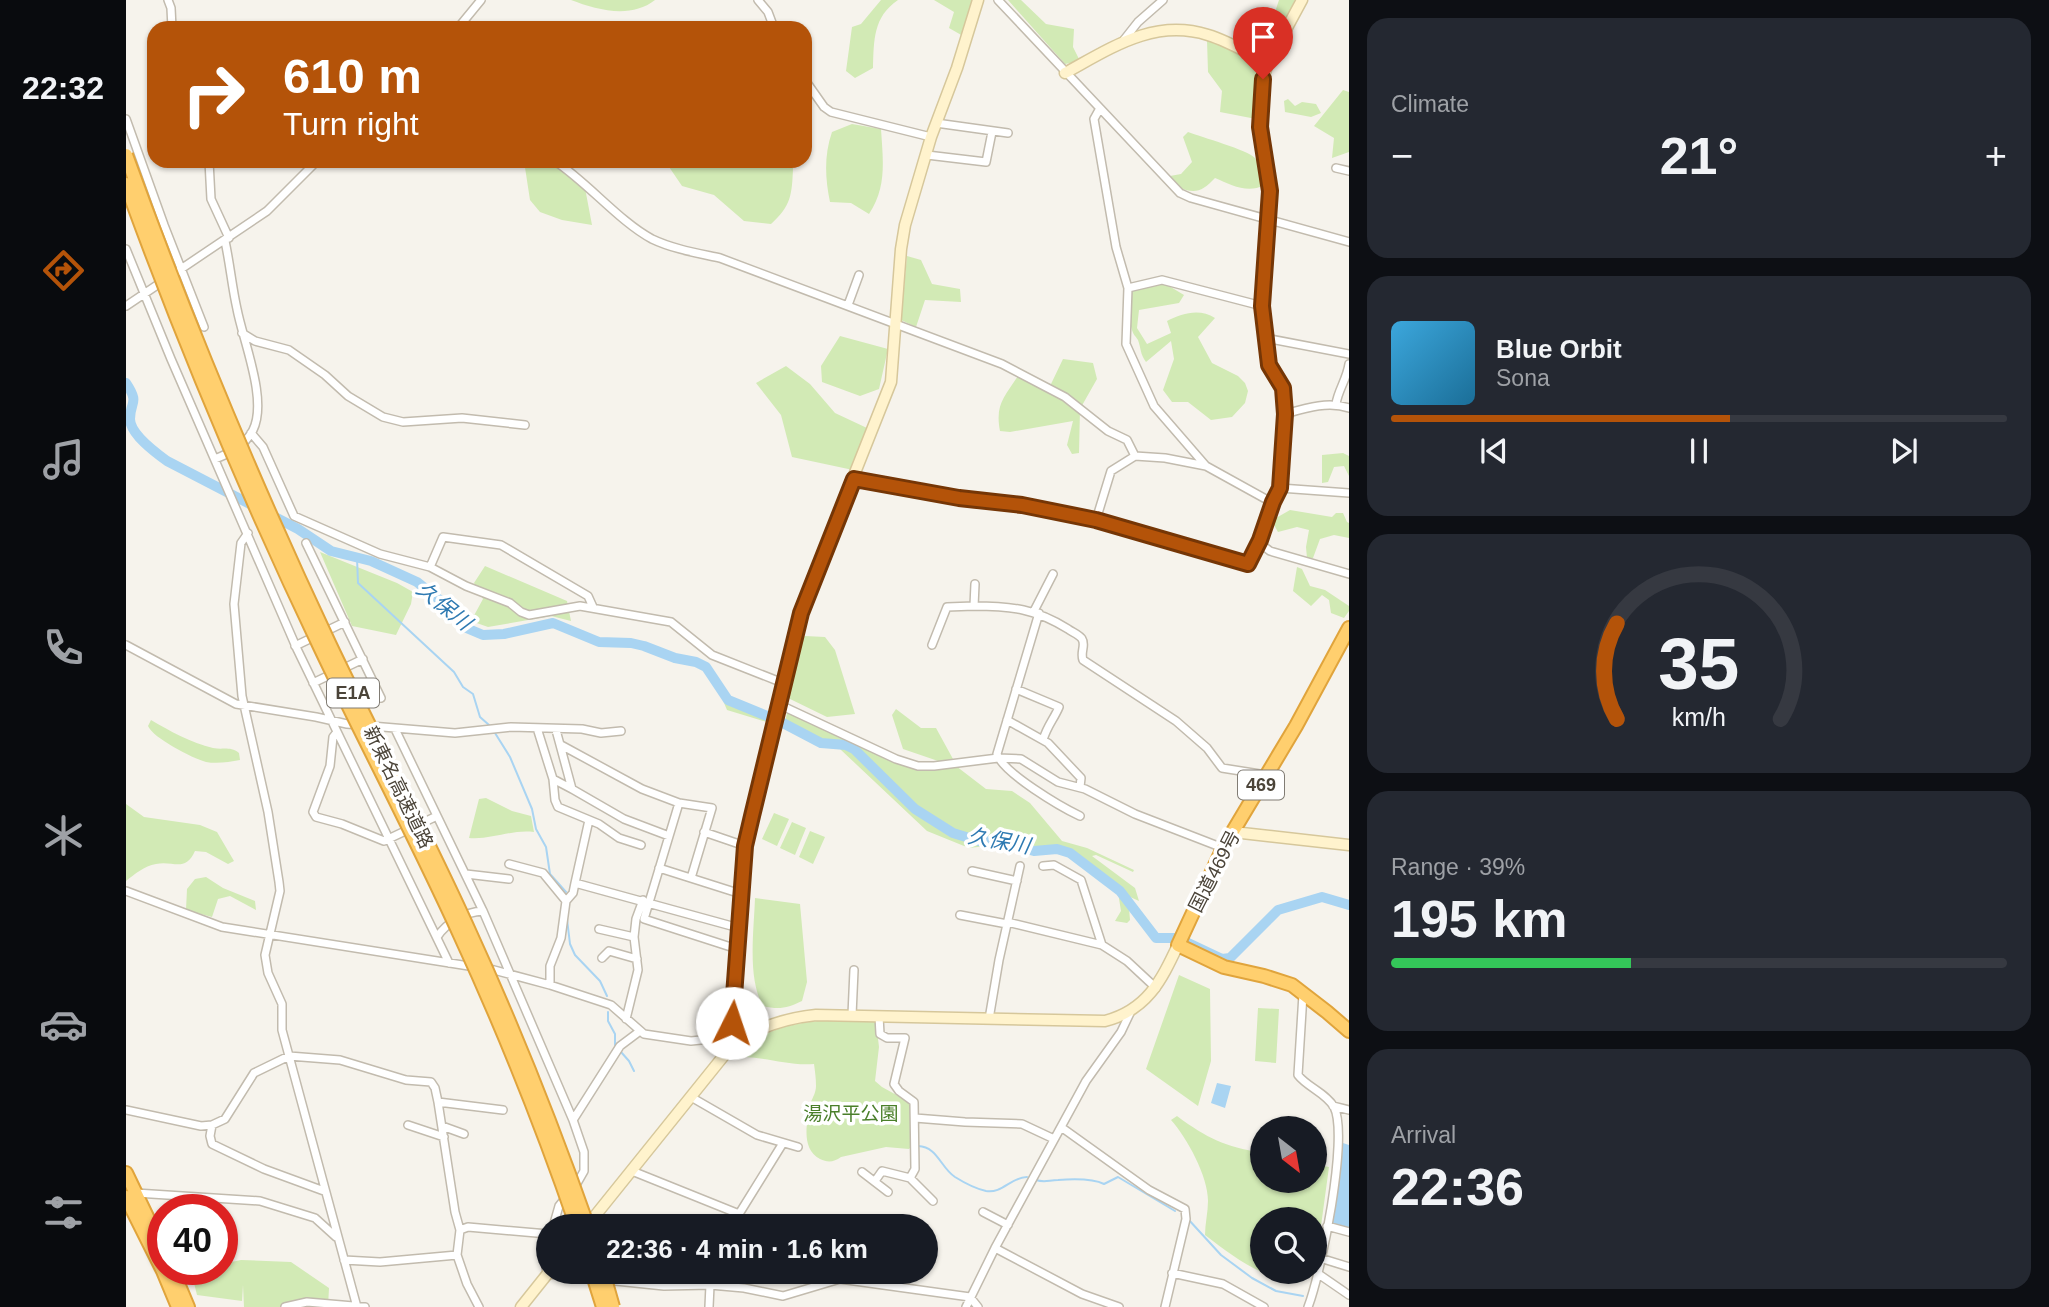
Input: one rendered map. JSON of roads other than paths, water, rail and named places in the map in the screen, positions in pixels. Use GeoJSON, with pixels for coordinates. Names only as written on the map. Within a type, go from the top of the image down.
{"type":"FeatureCollection","features":[{"type":"Feature","properties":{"kind":"highway","name":"新東名高速道路"},"geometry":{"type":"LineString","coordinates":[[126,155],[156,239],[235,433],[329,644],[469,930],[537,1090],[582,1214]]}},
{"type":"Feature","properties":{"kind":"highway","name":"新東名高速道路"},"geometry":{"type":"LineString","coordinates":[[126,184],[179,324],[274,547],[448,909],[498,1020],[572,1214]]}},
{"type":"Feature","properties":{"kind":"highway","name":"国道469号"},"geometry":{"type":"LineString","coordinates":[[1178,945],[1223,848],[1349,628]]}},
{"type":"Feature","properties":{"kind":"highway"},"geometry":{"type":"LineString","coordinates":[[1178,945],[1210,962],[1280,980],[1303,993],[1349,1031]]}},
{"type":"Feature","properties":{"kind":"highway"},"geometry":{"type":"LineString","coordinates":[[126,1173],[131,1195],[178,1307]]}},
{"type":"Feature","properties":{"kind":"highway"},"geometry":{"type":"LineString","coordinates":[[131,1195],[147,1222]]}},
{"type":"Feature","properties":{"kind":"highway"},"geometry":{"type":"LineString","coordinates":[[596,1284],[603,1307]]}},
{"type":"Feature","properties":{"kind":"highway"},"geometry":{"type":"LineString","coordinates":[[606,1284],[613,1307]]}},
{"type":"Feature","properties":{"kind":"highway"},"geometry":{"type":"LineString","coordinates":[[179,1285],[188,1307]]}},
{"type":"Feature","properties":{"kind":"street"},"geometry":{"type":"LineString","coordinates":[[168,0],[172,21]]}},
{"type":"Feature","properties":{"kind":"street"},"geometry":{"type":"LineString","coordinates":[[464,21],[481,0]]}},
{"type":"Feature","properties":{"kind":"street"},"geometry":{"type":"LineString","coordinates":[[758,0],[771,21]]}},
{"type":"Feature","properties":{"kind":"street"},"geometry":{"type":"LineString","coordinates":[[597,1214],[691,1097],[732,1040],[745,846],[778,704],[801,613],[891,382],[905,225],[931,136],[957,68],[978,0]]}},
{"type":"Feature","properties":{"kind":"street"},"geometry":{"type":"LineString","coordinates":[[998,0],[1180,193],[1349,242]]}},
{"type":"Feature","properties":{"kind":"street"},"geometry":{"type":"LineString","coordinates":[[1122,42],[1138,22],[1163,0]]}},
{"type":"Feature","properties":{"kind":"street"},"geometry":{"type":"LineString","coordinates":[[854,479],[959,498],[1022,505],[1096,520],[1248,564],[1280,488],[1285,414],[1283,388],[1269,365],[1262,306],[1270,191],[1260,127],[1261,94],[1268,62],[1302,0]]}},
{"type":"Feature","properties":{"kind":"street"},"geometry":{"type":"LineString","coordinates":[[1065,73],[1122,42],[1149,32],[1175,29],[1212,36],[1268,62]]}},
{"type":"Feature","properties":{"kind":"street"},"geometry":{"type":"LineString","coordinates":[[812,90],[831,112],[931,136]]}},
{"type":"Feature","properties":{"kind":"street"},"geometry":{"type":"LineString","coordinates":[[1100,110],[1094,119],[1116,247],[1128,288],[1126,344],[1154,406],[1206,466]]}},
{"type":"Feature","properties":{"kind":"street"},"geometry":{"type":"LineString","coordinates":[[126,118],[204,327]]}},
{"type":"Feature","properties":{"kind":"street"},"geometry":{"type":"LineString","coordinates":[[936,123],[1008,133]]}},
{"type":"Feature","properties":{"kind":"street"},"geometry":{"type":"LineString","coordinates":[[927,155],[986,162],[992,132]]}},
{"type":"Feature","properties":{"kind":"street"},"geometry":{"type":"LineString","coordinates":[[126,172],[143,166]]}},
{"type":"Feature","properties":{"kind":"street"},"geometry":{"type":"LineString","coordinates":[[209,168],[211,199],[227,239],[256,402],[255,423],[251,433],[235,450],[215,459]]}},
{"type":"Feature","properties":{"kind":"street"},"geometry":{"type":"LineString","coordinates":[[126,306],[267,211],[310,168]]}},
{"type":"Feature","properties":{"kind":"street"},"geometry":{"type":"LineString","coordinates":[[566,168],[654,240],[681,250],[720,258],[1002,364],[1065,397],[1108,431],[1127,440],[1135,456]]}},
{"type":"Feature","properties":{"kind":"street"},"geometry":{"type":"LineString","coordinates":[[1336,168],[1349,171]]}},
{"type":"Feature","properties":{"kind":"street"},"geometry":{"type":"LineString","coordinates":[[126,249],[295,646],[449,963]]}},
{"type":"Feature","properties":{"kind":"street"},"geometry":{"type":"LineString","coordinates":[[848,305],[859,275]]}},
{"type":"Feature","properties":{"kind":"street"},"geometry":{"type":"LineString","coordinates":[[1128,288],[1162,280],[1262,306]]}},
{"type":"Feature","properties":{"kind":"street"},"geometry":{"type":"LineString","coordinates":[[242,333],[255,341],[289,350],[325,375],[348,396],[383,417],[403,422],[462,418],[525,425]]}},
{"type":"Feature","properties":{"kind":"street"},"geometry":{"type":"LineString","coordinates":[[1265,338],[1349,354]]}},
{"type":"Feature","properties":{"kind":"street"},"geometry":{"type":"LineString","coordinates":[[1336,404],[1349,364]]}},
{"type":"Feature","properties":{"kind":"street"},"geometry":{"type":"LineString","coordinates":[[1285,414],[1336,404],[1349,408]]}},
{"type":"Feature","properties":{"kind":"street"},"geometry":{"type":"LineString","coordinates":[[251,433],[264,447],[294,516],[380,554],[430,567],[466,586],[510,603],[529,615],[580,606],[671,622],[712,655],[783,683]]}},
{"type":"Feature","properties":{"kind":"street"},"geometry":{"type":"LineString","coordinates":[[1096,520],[1111,471],[1135,456],[1165,458],[1206,466],[1273,502]]}},
{"type":"Feature","properties":{"kind":"street"},"geometry":{"type":"LineString","coordinates":[[1280,488],[1349,494]]}},
{"type":"Feature","properties":{"kind":"street"},"geometry":{"type":"LineString","coordinates":[[248,533],[240,543],[234,604],[242,696],[268,812],[279,882],[267,936],[266,964],[282,1004],[282,1030],[356,1306]]}},
{"type":"Feature","properties":{"kind":"street"},"geometry":{"type":"LineString","coordinates":[[430,567],[443,537],[493,543],[588,596],[593,607]]}},
{"type":"Feature","properties":{"kind":"street"},"geometry":{"type":"LineString","coordinates":[[1260,540],[1270,551],[1349,574]]}},
{"type":"Feature","properties":{"kind":"street"},"geometry":{"type":"LineString","coordinates":[[306,543],[381,698]]}},
{"type":"Feature","properties":{"kind":"street"},"geometry":{"type":"LineString","coordinates":[[1053,574],[1037,612],[997,754],[998,758],[1050,799],[1080,816]]}},
{"type":"Feature","properties":{"kind":"street"},"geometry":{"type":"LineString","coordinates":[[974,606],[975,584]]}},
{"type":"Feature","properties":{"kind":"street"},"geometry":{"type":"LineString","coordinates":[[932,645],[947,607],[1009,606],[1037,612],[1081,637],[1083,660],[1176,721],[1208,748],[1222,768],[1267,775]]}},
{"type":"Feature","properties":{"kind":"street"},"geometry":{"type":"LineString","coordinates":[[295,646],[345,622]]}},
{"type":"Feature","properties":{"kind":"street"},"geometry":{"type":"LineString","coordinates":[[126,645],[214,694],[245,706],[363,727],[455,733],[499,727],[582,729],[601,733],[621,731]]}},
{"type":"Feature","properties":{"kind":"street"},"geometry":{"type":"LineString","coordinates":[[313,683],[363,659]]}},
{"type":"Feature","properties":{"kind":"street"},"geometry":{"type":"LineString","coordinates":[[1016,690],[1059,707],[1043,740]]}},
{"type":"Feature","properties":{"kind":"street"},"geometry":{"type":"LineString","coordinates":[[778,704],[896,759],[918,766],[998,758],[1021,759],[1049,778],[1080,787],[1135,814],[1223,848]]}},
{"type":"Feature","properties":{"kind":"street"},"geometry":{"type":"LineString","coordinates":[[1007,720],[1043,740],[1074,769],[1081,778],[1080,787]]}},
{"type":"Feature","properties":{"kind":"street"},"geometry":{"type":"LineString","coordinates":[[537,728],[553,779],[558,807],[599,824],[619,838],[641,845]]}},
{"type":"Feature","properties":{"kind":"street"},"geometry":{"type":"LineString","coordinates":[[395,729],[467,874],[573,1120],[585,1158],[584,1171],[559,1206],[557,1214]]}},
{"type":"Feature","properties":{"kind":"street"},"geometry":{"type":"LineString","coordinates":[[556,730],[572,789]]}},
{"type":"Feature","properties":{"kind":"street"},"geometry":{"type":"LineString","coordinates":[[337,732],[333,737],[325,781],[313,812],[316,817],[384,841],[438,816]]}},
{"type":"Feature","properties":{"kind":"street"},"geometry":{"type":"LineString","coordinates":[[561,745],[642,789],[679,803],[712,808],[691,878]]}},
{"type":"Feature","properties":{"kind":"street"},"geometry":{"type":"LineString","coordinates":[[553,779],[624,819],[669,836]]}},
{"type":"Feature","properties":{"kind":"street"},"geometry":{"type":"LineString","coordinates":[[626,1019],[638,970],[634,937],[636,919],[659,868],[679,803]]}},
{"type":"Feature","properties":{"kind":"street"},"geometry":{"type":"LineString","coordinates":[[550,985],[550,965],[561,938],[566,901],[573,893],[589,820]]}},
{"type":"Feature","properties":{"kind":"street"},"geometry":{"type":"LineString","coordinates":[[704,832],[745,846]]}},
{"type":"Feature","properties":{"kind":"street"},"geometry":{"type":"LineString","coordinates":[[1233,832],[1349,845]]}},
{"type":"Feature","properties":{"kind":"street"},"geometry":{"type":"LineString","coordinates":[[509,864],[543,873],[566,901]]}},
{"type":"Feature","properties":{"kind":"street"},"geometry":{"type":"LineString","coordinates":[[1042,866],[1054,865],[1081,880],[1102,945]]}},
{"type":"Feature","properties":{"kind":"street"},"geometry":{"type":"LineString","coordinates":[[989,1019],[1020,866]]}},
{"type":"Feature","properties":{"kind":"street"},"geometry":{"type":"LineString","coordinates":[[659,868],[741,894]]}},
{"type":"Feature","properties":{"kind":"street"},"geometry":{"type":"LineString","coordinates":[[972,872],[1017,881]]}},
{"type":"Feature","properties":{"kind":"street"},"geometry":{"type":"LineString","coordinates":[[467,874],[509,879]]}},
{"type":"Feature","properties":{"kind":"street"},"geometry":{"type":"LineString","coordinates":[[575,883],[739,928]]}},
{"type":"Feature","properties":{"kind":"street"},"geometry":{"type":"LineString","coordinates":[[126,891],[222,927],[449,963],[550,985],[603,1001],[644,1034],[691,1041],[732,1040],[787,1020],[814,1015],[1098,1022],[1131,1011],[1156,988],[1178,945]]}},
{"type":"Feature","properties":{"kind":"street"},"geometry":{"type":"LineString","coordinates":[[646,901],[643,919],[737,949]]}},
{"type":"Feature","properties":{"kind":"street"},"geometry":{"type":"LineString","coordinates":[[436,937],[452,922],[473,912],[483,911]]}},
{"type":"Feature","properties":{"kind":"street"},"geometry":{"type":"LineString","coordinates":[[960,915],[1102,945],[1127,961],[1156,988]]}},
{"type":"Feature","properties":{"kind":"street"},"geometry":{"type":"LineString","coordinates":[[599,929],[634,937]]}},
{"type":"Feature","properties":{"kind":"street"},"geometry":{"type":"LineString","coordinates":[[602,958],[609,951],[637,959]]}},
{"type":"Feature","properties":{"kind":"street"},"geometry":{"type":"LineString","coordinates":[[852,1015],[854,970]]}},
{"type":"Feature","properties":{"kind":"street"},"geometry":{"type":"LineString","coordinates":[[1303,993],[1298,1075],[1334,1106],[1349,1110]]}},
{"type":"Feature","properties":{"kind":"street"},"geometry":{"type":"LineString","coordinates":[[966,1307],[1060,1127],[1086,1081],[1121,1032],[1131,1011]]}},
{"type":"Feature","properties":{"kind":"street"},"geometry":{"type":"LineString","coordinates":[[879,1016],[880,1034],[887,1038],[905,1038],[894,1084],[914,1102],[915,1169],[910,1178]]}},
{"type":"Feature","properties":{"kind":"street"},"geometry":{"type":"LineString","coordinates":[[573,1120],[620,1046],[640,1031]]}},
{"type":"Feature","properties":{"kind":"street"},"geometry":{"type":"LineString","coordinates":[[126,1111],[201,1126],[212,1125],[225,1119],[254,1073],[289,1056],[340,1060],[406,1080],[431,1082],[439,1102],[460,1230],[457,1255],[479,1307]]}},
{"type":"Feature","properties":{"kind":"street"},"geometry":{"type":"LineString","coordinates":[[691,1097],[757,1135],[798,1147]]}},
{"type":"Feature","properties":{"kind":"street"},"geometry":{"type":"LineString","coordinates":[[439,1102],[503,1110]]}},
{"type":"Feature","properties":{"kind":"street"},"geometry":{"type":"LineString","coordinates":[[1334,1106],[1340,1139],[1327,1226],[1349,1232]]}},
{"type":"Feature","properties":{"kind":"street"},"geometry":{"type":"LineString","coordinates":[[915,1118],[1023,1124],[1054,1139]]}},
{"type":"Feature","properties":{"kind":"street"},"geometry":{"type":"LineString","coordinates":[[212,1125],[212,1144],[264,1169],[324,1191]]}},
{"type":"Feature","properties":{"kind":"street"},"geometry":{"type":"LineString","coordinates":[[408,1125],[444,1137]]}},
{"type":"Feature","properties":{"kind":"street"},"geometry":{"type":"LineString","coordinates":[[442,1126],[464,1134]]}},
{"type":"Feature","properties":{"kind":"street"},"geometry":{"type":"LineString","coordinates":[[1060,1127],[1149,1190],[1185,1209],[1186,1219],[1165,1307]]}},
{"type":"Feature","properties":{"kind":"street"},"geometry":{"type":"LineString","coordinates":[[1340,1139],[1349,1142]]}},
{"type":"Feature","properties":{"kind":"street"},"geometry":{"type":"LineString","coordinates":[[632,1171],[739,1214],[783,1143]]}},
{"type":"Feature","properties":{"kind":"street"},"geometry":{"type":"LineString","coordinates":[[875,1181],[882,1171],[910,1178],[933,1201]]}},
{"type":"Feature","properties":{"kind":"street"},"geometry":{"type":"LineString","coordinates":[[862,1172],[888,1192]]}},
{"type":"Feature","properties":{"kind":"street"},"geometry":{"type":"LineString","coordinates":[[131,1195],[260,1202],[315,1218],[337,1237]]}},
{"type":"Feature","properties":{"kind":"street"},"geometry":{"type":"LineString","coordinates":[[983,1212],[1008,1225]]}},
{"type":"Feature","properties":{"kind":"street"},"geometry":{"type":"LineString","coordinates":[[460,1230],[480,1227],[536,1233]]}},
{"type":"Feature","properties":{"kind":"street"},"geometry":{"type":"LineString","coordinates":[[995,1248],[1082,1294],[1119,1307]]}},
{"type":"Feature","properties":{"kind":"street"},"geometry":{"type":"LineString","coordinates":[[344,1260],[380,1262],[457,1255]]}},
{"type":"Feature","properties":{"kind":"street"},"geometry":{"type":"LineString","coordinates":[[1327,1260],[1349,1267]]}},
{"type":"Feature","properties":{"kind":"street"},"geometry":{"type":"LineString","coordinates":[[1172,1273],[1223,1284],[1264,1307]]}},
{"type":"Feature","properties":{"kind":"street"},"geometry":{"type":"LineString","coordinates":[[646,1284],[710,1285],[783,1296],[840,1279],[970,1297],[978,1307]]}},
{"type":"Feature","properties":{"kind":"street"},"geometry":{"type":"LineString","coordinates":[[1327,1280],[1349,1296]]}},
{"type":"Feature","properties":{"kind":"street"},"geometry":{"type":"LineString","coordinates":[[521,1307],[539,1284]]}},
{"type":"Feature","properties":{"kind":"street"},"geometry":{"type":"LineString","coordinates":[[1308,1307],[1314,1284]]}},
{"type":"Feature","properties":{"kind":"street"},"geometry":{"type":"LineString","coordinates":[[709,1307],[710,1285]]}},
{"type":"Feature","properties":{"kind":"street"},"geometry":{"type":"LineString","coordinates":[[285,1307],[307,1302],[365,1307]]}},
{"type":"Feature","properties":{"kind":"water"},"geometry":{"type":"Polygon","coordinates":[[[1217,1083],[1231,1086],[1225,1108],[1211,1103],[1217,1083]]]}},
{"type":"Feature","properties":{"kind":"water"},"geometry":{"type":"Polygon","coordinates":[[[1343,1143],[1349,1145],[1349,1229],[1330,1223],[1340,1176],[1343,1143]]]}},
{"type":"Feature","properties":{"kind":"waterway","name":"久保川"},"geometry":{"type":"LineString","coordinates":[[126,383],[133,399],[130,419],[134,431],[144,443],[167,461],[298,529],[331,551],[371,561],[417,582],[441,601],[464,627],[483,635],[504,634],[553,623],[599,642],[644,646],[706,667],[728,700],[772,718]]}},
{"type":"Feature","properties":{"kind":"waterway"},"geometry":{"type":"LineString","coordinates":[[357,558],[358,583],[454,672],[463,687],[473,694],[480,717],[489,725]]}},
{"type":"Feature","properties":{"kind":"waterway","name":"久保川"},"geometry":{"type":"LineString","coordinates":[[781,722],[821,743],[846,745],[854,749],[915,809],[953,833],[979,841],[997,841],[1034,851],[1057,849],[1070,853],[1120,891],[1156,938],[1175,938]]}},
{"type":"Feature","properties":{"kind":"waterway"},"geometry":{"type":"LineString","coordinates":[[495,733],[510,757],[532,809],[536,829],[546,847],[550,874],[566,892]]}},
{"type":"Feature","properties":{"kind":"waterway","name":"久保川"},"geometry":{"type":"LineString","coordinates":[[1186,942],[1222,959],[1230,958],[1278,910],[1322,897],[1349,905]]}},
{"type":"Feature","properties":{"kind":"waterway"},"geometry":{"type":"LineString","coordinates":[[567,919],[570,944],[575,955],[600,981],[607,996]]}},
{"type":"Feature","properties":{"kind":"waterway"},"geometry":{"type":"LineString","coordinates":[[608,1012],[608,1021],[615,1034],[615,1045]]}},
{"type":"Feature","properties":{"kind":"waterway"},"geometry":{"type":"LineString","coordinates":[[621,1052],[634,1071]]}},
{"type":"Feature","properties":{"kind":"waterway"},"geometry":{"type":"LineString","coordinates":[[918,1146],[935,1154],[955,1177],[982,1190],[997,1190],[1027,1177]]}},
{"type":"Feature","properties":{"kind":"waterway"},"geometry":{"type":"LineString","coordinates":[[1036,1180],[1082,1179],[1104,1184],[1118,1177],[1175,1211]]}},
{"type":"Feature","properties":{"kind":"waterway"},"geometry":{"type":"LineString","coordinates":[[1188,1219],[1221,1255],[1252,1278],[1276,1291],[1303,1296]]}},
{"type":"Feature","properties":{"kind":"park label","name":"湯沢平公園"},"geometry":{"type":"Point","coordinates":[851,1113]}}]}
